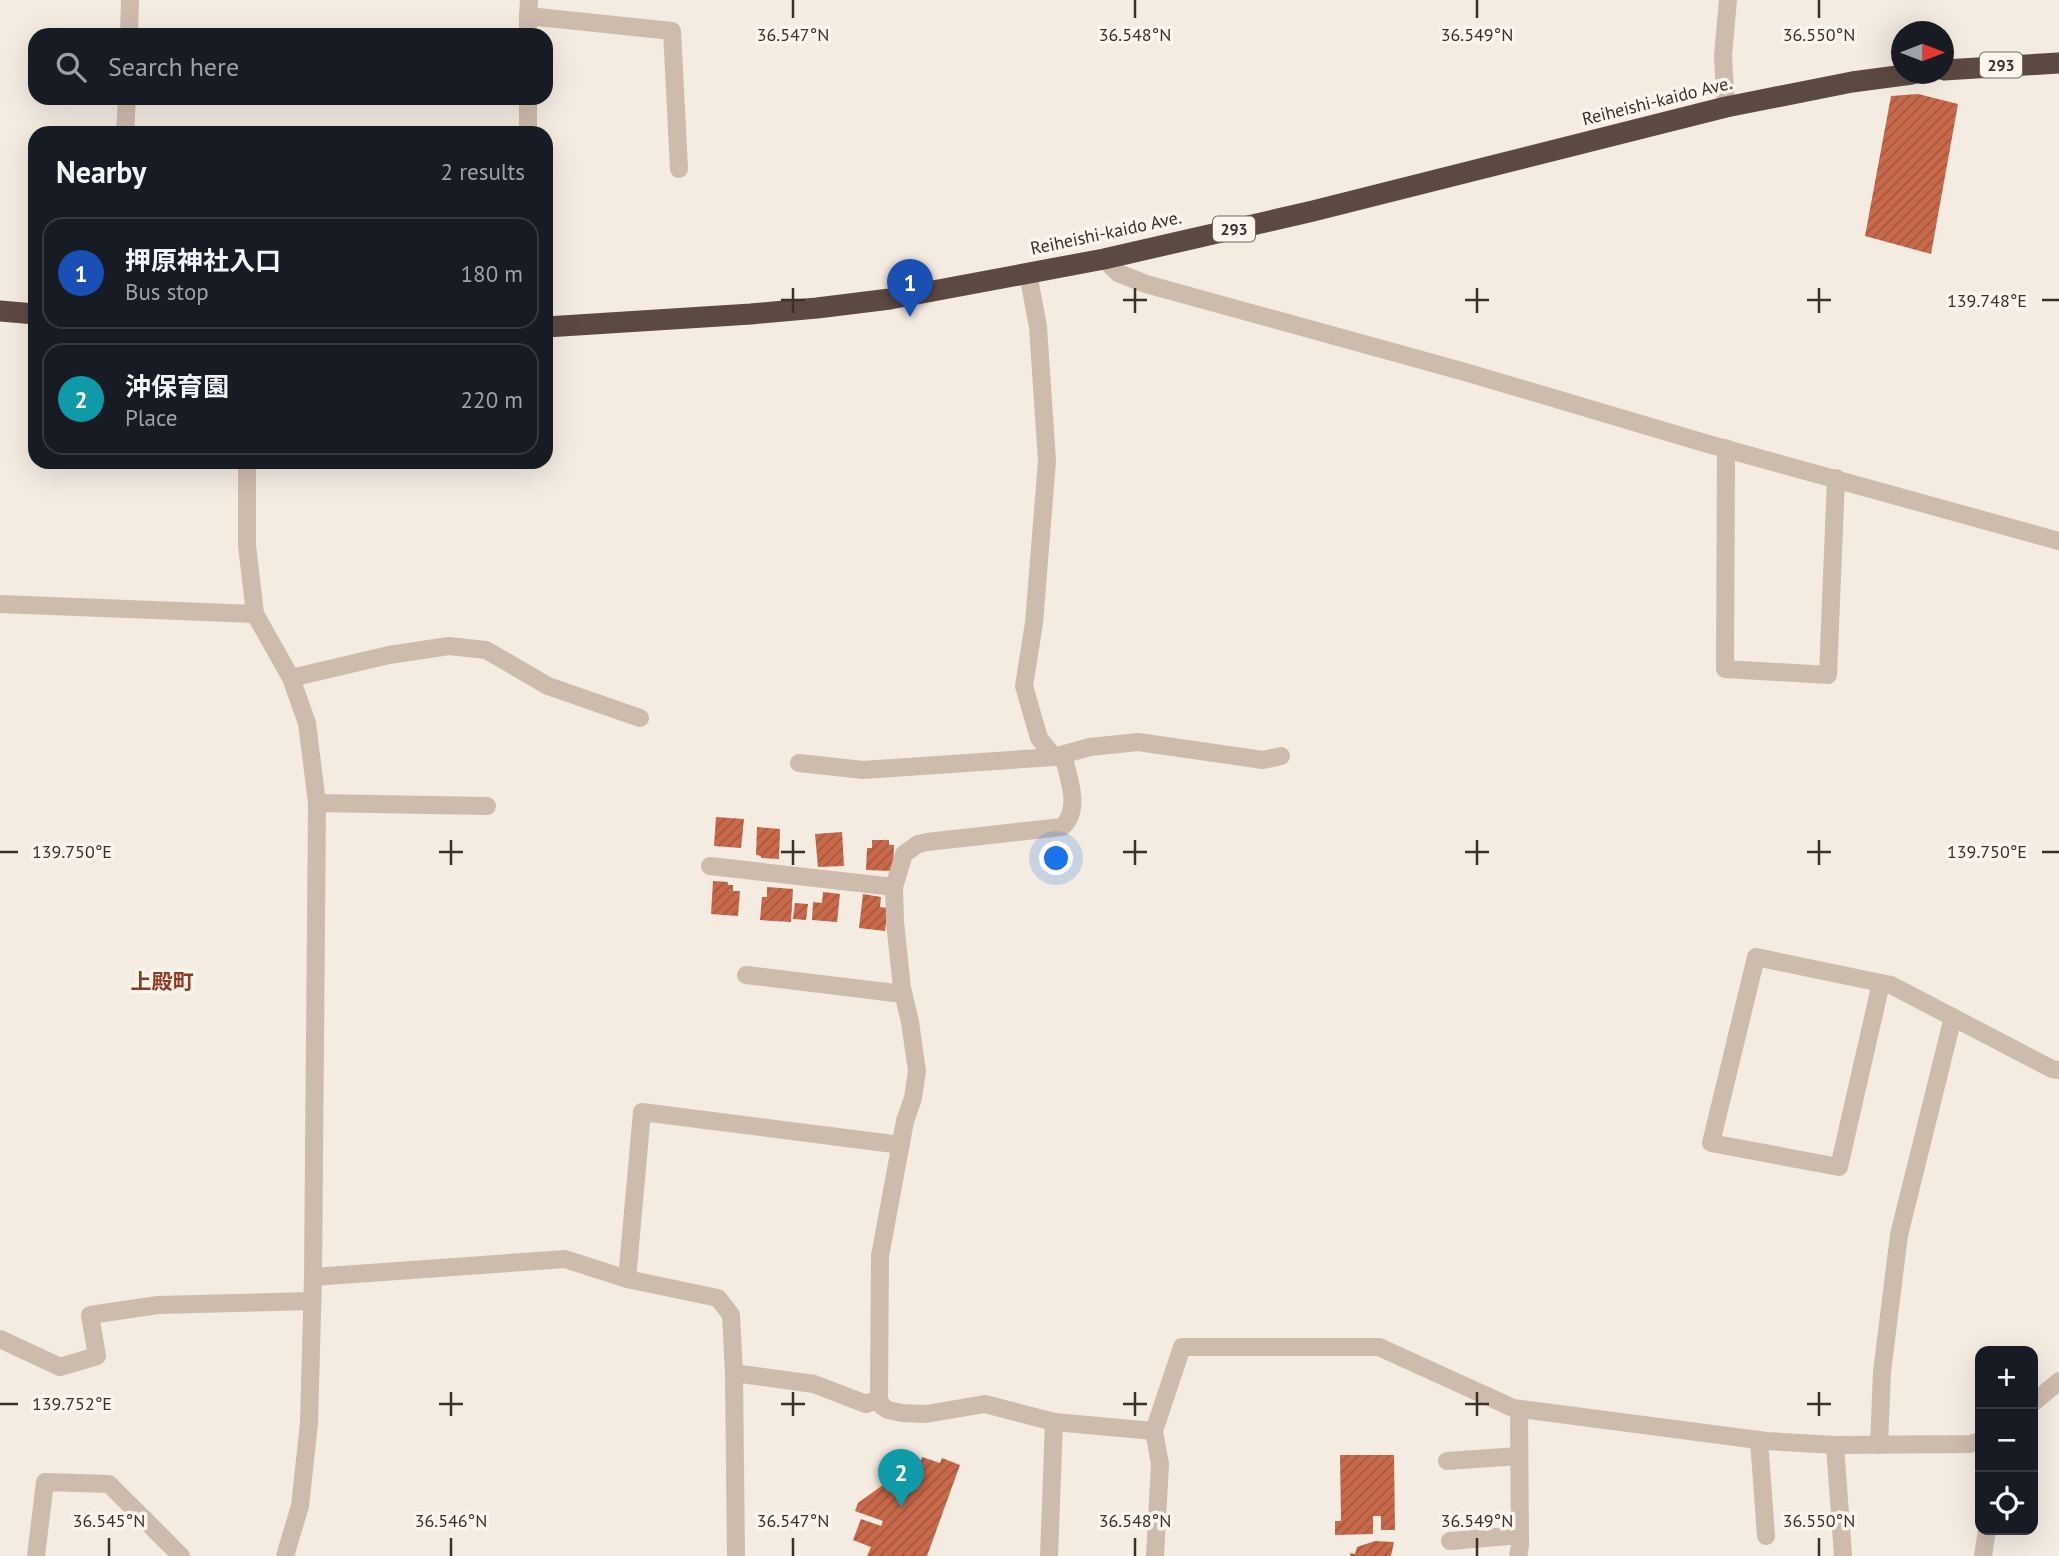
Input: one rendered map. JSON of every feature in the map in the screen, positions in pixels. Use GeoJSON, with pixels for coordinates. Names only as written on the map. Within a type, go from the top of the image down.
{"type":"FeatureCollection","features":[{"type":"Feature","properties":{"kind":"highway","name":"293"},"geometry":{"type":"LineString","coordinates":[[1954,69],[2059,63]]}},
{"type":"Feature","properties":{"kind":"highway","name":"Reiheishi-kaido Ave."},"geometry":{"type":"LineString","coordinates":[[553,327],[817,308],[890,299],[1104,259],[1313,211],[1726,107],[1891,77]]}},
{"type":"Feature","properties":{"kind":"highway"},"geometry":{"type":"LineString","coordinates":[[0,311],[28,313]]}},
{"type":"Feature","properties":{"kind":"street"},"geometry":{"type":"LineString","coordinates":[[129,28],[130,0]]}},
{"type":"Feature","properties":{"kind":"street"},"geometry":{"type":"LineString","coordinates":[[1726,107],[1723,56],[1728,0]]}},
{"type":"Feature","properties":{"kind":"street"},"geometry":{"type":"LineString","coordinates":[[528,28],[529,8],[672,31],[679,169]]}},
{"type":"Feature","properties":{"kind":"street"},"geometry":{"type":"LineString","coordinates":[[125,126],[127,105]]}},
{"type":"Feature","properties":{"kind":"street"},"geometry":{"type":"LineString","coordinates":[[527,126],[528,105]]}},
{"type":"Feature","properties":{"kind":"street"},"geometry":{"type":"LineString","coordinates":[[1104,259],[1118,272],[1146,284],[2059,541]]}},
{"type":"Feature","properties":{"kind":"street"},"geometry":{"type":"LineString","coordinates":[[1028,273],[1038,327],[1047,461],[1034,623],[1024,686],[1039,737],[1058,756],[1070,783],[1072,815],[1062,827],[918,844],[904,854],[894,887],[895,922],[903,994],[917,1071],[880,1256],[879,1399],[882,1406],[888,1410],[902,1413],[926,1414],[985,1405],[1054,1422],[1154,1431]]}},
{"type":"Feature","properties":{"kind":"street"},"geometry":{"type":"LineString","coordinates":[[1726,448],[1725,669],[1828,675],[1836,478]]}},
{"type":"Feature","properties":{"kind":"street"},"geometry":{"type":"LineString","coordinates":[[247,469],[247,545],[256,614],[291,678],[307,723],[317,803],[313,1277],[309,1423],[300,1506],[285,1556]]}},
{"type":"Feature","properties":{"kind":"street"},"geometry":{"type":"LineString","coordinates":[[0,604],[256,614]]}},
{"type":"Feature","properties":{"kind":"street"},"geometry":{"type":"LineString","coordinates":[[291,678],[389,655],[449,646],[486,650],[548,686],[640,718]]}},
{"type":"Feature","properties":{"kind":"street"},"geometry":{"type":"LineString","coordinates":[[799,763],[863,769],[1058,756],[1090,747],[1138,743],[1263,760],[1281,756]]}},
{"type":"Feature","properties":{"kind":"street"},"geometry":{"type":"LineString","coordinates":[[317,803],[487,806]]}},
{"type":"Feature","properties":{"kind":"street"},"geometry":{"type":"LineString","coordinates":[[710,866],[894,887]]}},
{"type":"Feature","properties":{"kind":"street"},"geometry":{"type":"LineString","coordinates":[[1881,983],[1839,1167],[1711,1143],[1756,957],[1891,985],[2052,1069],[2059,1070]]}},
{"type":"Feature","properties":{"kind":"street"},"geometry":{"type":"LineString","coordinates":[[746,975],[903,994]]}},
{"type":"Feature","properties":{"kind":"street"},"geometry":{"type":"LineString","coordinates":[[1879,1444],[1882,1372],[1899,1235],[1953,1017]]}},
{"type":"Feature","properties":{"kind":"street"},"geometry":{"type":"LineString","coordinates":[[626,1279],[642,1112],[901,1145]]}},
{"type":"Feature","properties":{"kind":"street"},"geometry":{"type":"LineString","coordinates":[[313,1277],[565,1259],[626,1279],[718,1298],[730,1315],[734,1373],[736,1556]]}},
{"type":"Feature","properties":{"kind":"street"},"geometry":{"type":"LineString","coordinates":[[0,1339],[60,1367],[97,1356],[90,1315],[158,1305],[312,1301]]}},
{"type":"Feature","properties":{"kind":"street"},"geometry":{"type":"LineString","coordinates":[[1155,1556],[1160,1464],[1154,1431],[1182,1347],[1379,1347],[1519,1409],[1759,1440],[1835,1444],[1975,1442]]}},
{"type":"Feature","properties":{"kind":"street"},"geometry":{"type":"LineString","coordinates":[[734,1373],[814,1384],[866,1404],[879,1399]]}},
{"type":"Feature","properties":{"kind":"street"},"geometry":{"type":"LineString","coordinates":[[2038,1399],[2059,1381]]}},
{"type":"Feature","properties":{"kind":"street"},"geometry":{"type":"LineString","coordinates":[[1518,1556],[1519,1409]]}},
{"type":"Feature","properties":{"kind":"street"},"geometry":{"type":"LineString","coordinates":[[1049,1556],[1054,1422]]}},
{"type":"Feature","properties":{"kind":"street"},"geometry":{"type":"LineString","coordinates":[[1759,1440],[1766,1536]]}},
{"type":"Feature","properties":{"kind":"street"},"geometry":{"type":"LineString","coordinates":[[1835,1444],[1843,1556]]}},
{"type":"Feature","properties":{"kind":"street"},"geometry":{"type":"LineString","coordinates":[[1447,1461],[1519,1455]]}},
{"type":"Feature","properties":{"kind":"street"},"geometry":{"type":"LineString","coordinates":[[36,1556],[46,1482],[109,1484],[181,1556]]}},
{"type":"Feature","properties":{"kind":"street"},"geometry":{"type":"LineString","coordinates":[[1450,1541],[1520,1535]]}},
{"type":"Feature","properties":{"kind":"street"},"geometry":{"type":"LineString","coordinates":[[1983,1556],[1986,1535]]}},
{"type":"Feature","properties":{"kind":"building"},"geometry":{"type":"Polygon","coordinates":[[[1918,94],[1958,104],[1931,254],[1865,236],[1891,96],[1918,94]]]}},
{"type":"Feature","properties":{"kind":"building"},"geometry":{"type":"Polygon","coordinates":[[[716,817],[744,819],[741,848],[714,846],[716,817]]]}},
{"type":"Feature","properties":{"kind":"building"},"geometry":{"type":"Polygon","coordinates":[[[757,827],[780,829],[779,859],[756,855],[757,827]]]}},
{"type":"Feature","properties":{"kind":"building"},"geometry":{"type":"Polygon","coordinates":[[[842,832],[844,866],[818,867],[815,834],[842,832]]]}},
{"type":"Feature","properties":{"kind":"building"},"geometry":{"type":"Polygon","coordinates":[[[872,840],[889,840],[889,845],[894,845],[893,871],[866,870],[867,848],[872,848],[872,840]]]}},
{"type":"Feature","properties":{"kind":"building"},"geometry":{"type":"Polygon","coordinates":[[[713,881],[728,882],[728,885],[733,885],[733,891],[740,891],[738,916],[711,914],[713,881]]]}},
{"type":"Feature","properties":{"kind":"building"},"geometry":{"type":"Polygon","coordinates":[[[767,887],[793,889],[791,922],[760,920],[762,897],[767,897],[767,887]]]}},
{"type":"Feature","properties":{"kind":"building"},"geometry":{"type":"Polygon","coordinates":[[[823,892],[840,894],[837,922],[812,920],[813,902],[822,903],[823,892]]]}},
{"type":"Feature","properties":{"kind":"building"},"geometry":{"type":"Polygon","coordinates":[[[863,894],[881,897],[880,907],[888,908],[885,931],[859,928],[863,894]]]}},
{"type":"Feature","properties":{"kind":"building"},"geometry":{"type":"Polygon","coordinates":[[[795,903],[808,904],[806,920],[793,919],[795,903]]]}},
{"type":"Feature","properties":{"kind":"building"},"geometry":{"type":"Polygon","coordinates":[[[1340,1455],[1394,1455],[1395,1530],[1381,1530],[1381,1516],[1373,1516],[1373,1534],[1335,1535],[1335,1521],[1341,1521],[1340,1455]]]}},
{"type":"Feature","properties":{"kind":"building"},"geometry":{"type":"Polygon","coordinates":[[[922,1457],[940,1463],[942,1458],[960,1465],[927,1556],[867,1556],[871,1547],[853,1540],[861,1519],[881,1526],[883,1521],[855,1511],[858,1503],[891,1479],[901,1482],[905,1471],[915,1475],[922,1457]]]}},
{"type":"Feature","properties":{"kind":"building"},"geometry":{"type":"Polygon","coordinates":[[[1375,1541],[1394,1542],[1391,1556],[1350,1556],[1350,1553],[1355,1554],[1357,1547],[1375,1541]]]}},
{"type":"Feature","properties":{"kind":"place","name":"押原神社入口"},"geometry":{"type":"Point","coordinates":[910,317]}},
{"type":"Feature","properties":{"kind":"place","name":"沖保育園"},"geometry":{"type":"Point","coordinates":[901,1507]}},
{"type":"Feature","properties":{"kind":"district","name":"上殿町"},"geometry":{"type":"Point","coordinates":[162,982]}}]}
